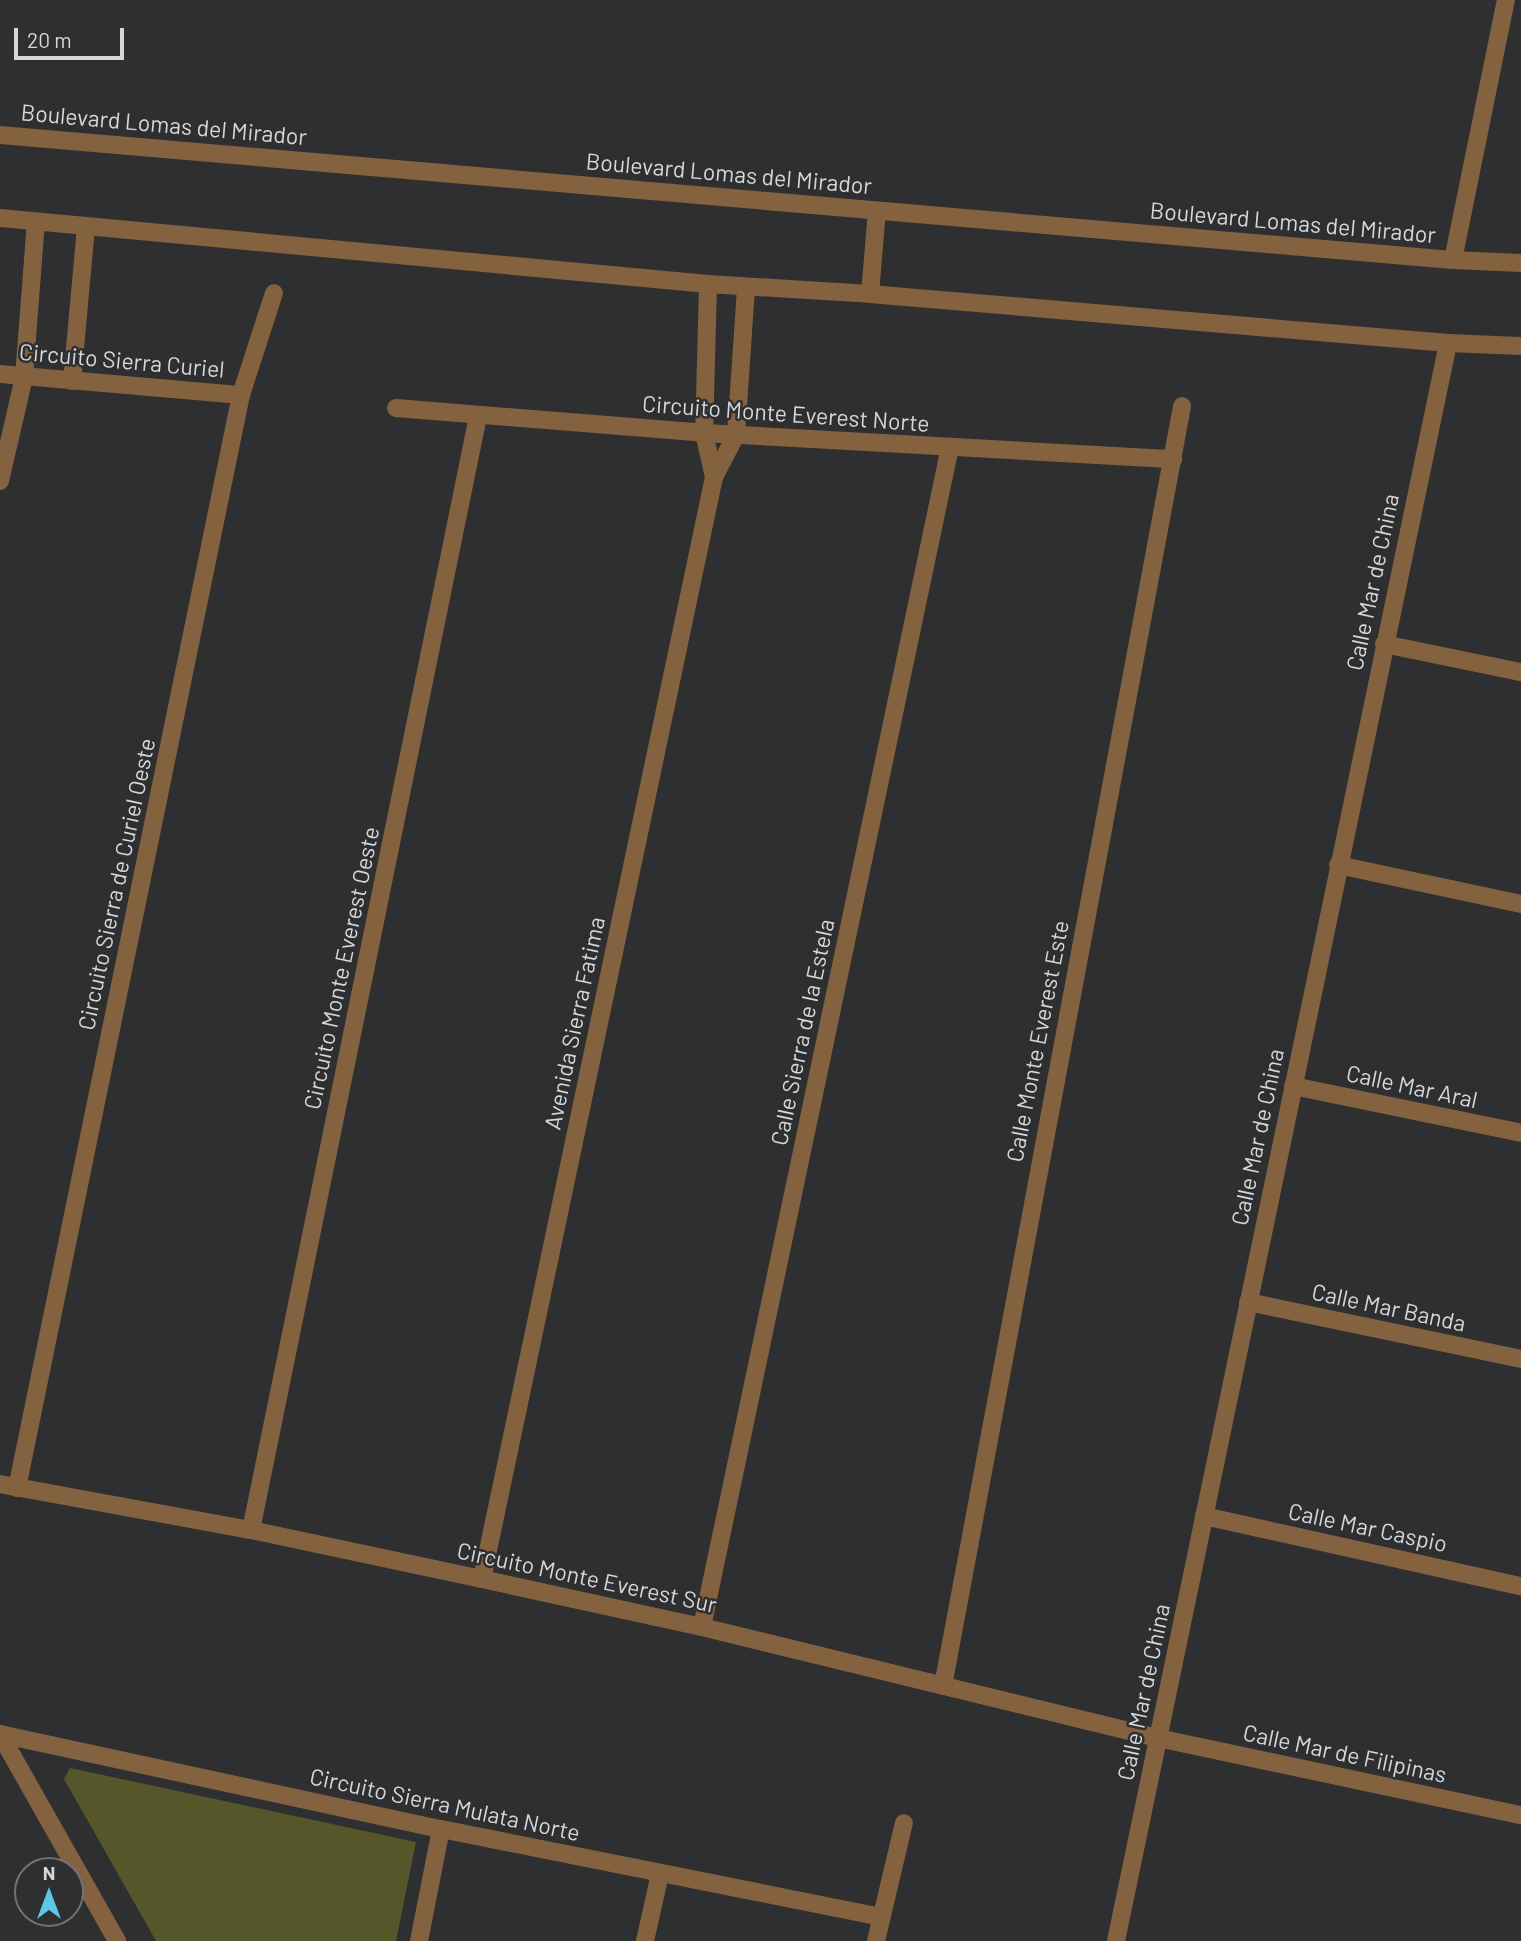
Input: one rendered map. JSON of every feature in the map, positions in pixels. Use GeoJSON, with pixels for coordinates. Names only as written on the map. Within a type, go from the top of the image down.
{"type":"FeatureCollection","features":[{"type":"Feature","properties":{"kind":"street"},"geometry":{"type":"LineString","coordinates":[[1453,260],[1506,0]]}},
{"type":"Feature","properties":{"kind":"street","name":"Boulevard Lomas del Mirador"},"geometry":{"type":"LineString","coordinates":[[0,135],[1453,260],[1521,263]]}},
{"type":"Feature","properties":{"kind":"street"},"geometry":{"type":"LineString","coordinates":[[870,294],[877,211]]}},
{"type":"Feature","properties":{"kind":"street"},"geometry":{"type":"LineString","coordinates":[[0,218],[708,284],[870,294],[1448,343],[1521,346]]}},
{"type":"Feature","properties":{"kind":"street"},"geometry":{"type":"LineString","coordinates":[[0,481],[24,377],[36,222]]}},
{"type":"Feature","properties":{"kind":"street"},"geometry":{"type":"LineString","coordinates":[[72,381],[86,228]]}},
{"type":"Feature","properties":{"kind":"street","name":"Avenida Sierra Fatima"},"geometry":{"type":"LineString","coordinates":[[708,284],[704,433],[714,477]]}},
{"type":"Feature","properties":{"kind":"street"},"geometry":{"type":"LineString","coordinates":[[736,435],[746,287]]}},
{"type":"Feature","properties":{"kind":"street","name":"Circuito Sierra de Curiel Oeste"},"geometry":{"type":"LineString","coordinates":[[9,1486],[241,395],[274,293]]}},
{"type":"Feature","properties":{"kind":"street","name":"Calle Mar de China"},"geometry":{"type":"LineString","coordinates":[[1116,1941],[1448,343]]}},
{"type":"Feature","properties":{"kind":"street","name":"Circuito Sierra Curiel"},"geometry":{"type":"LineString","coordinates":[[0,374],[241,395]]}},
{"type":"Feature","properties":{"kind":"street","name":"Calle Monte Everest Este"},"geometry":{"type":"LineString","coordinates":[[943,1686],[1182,406]]}},
{"type":"Feature","properties":{"kind":"street","name":"Circuito Monte Everest Norte"},"geometry":{"type":"LineString","coordinates":[[396,408],[704,433],[1173,459]]}},
{"type":"Feature","properties":{"kind":"street","name":"Circuito Monte Everest Oeste"},"geometry":{"type":"LineString","coordinates":[[251,1530],[478,416]]}},
{"type":"Feature","properties":{"kind":"street","name":"Avenida Sierra Fatima"},"geometry":{"type":"LineString","coordinates":[[482,1579],[714,477],[736,435]]}},
{"type":"Feature","properties":{"kind":"street","name":"Calle Sierra de la Estela"},"geometry":{"type":"LineString","coordinates":[[702,1627],[950,447]]}},
{"type":"Feature","properties":{"kind":"street"},"geometry":{"type":"LineString","coordinates":[[1384,643],[1521,672]]}},
{"type":"Feature","properties":{"kind":"street"},"geometry":{"type":"LineString","coordinates":[[1339,865],[1521,904]]}},
{"type":"Feature","properties":{"kind":"street","name":"Calle Mar Aral"},"geometry":{"type":"LineString","coordinates":[[1293,1086],[1521,1133]]}},
{"type":"Feature","properties":{"kind":"street","name":"Calle Mar Banda"},"geometry":{"type":"LineString","coordinates":[[1248,1303],[1521,1359]]}},
{"type":"Feature","properties":{"kind":"street","name":"Circuito Monte Everest Sur"},"geometry":{"type":"LineString","coordinates":[[9,1486],[251,1530],[702,1627],[1158,1738]]}},
{"type":"Feature","properties":{"kind":"street","name":"Calle Mar Caspio"},"geometry":{"type":"LineString","coordinates":[[1204,1516],[1521,1586]]}},
{"type":"Feature","properties":{"kind":"street"},"geometry":{"type":"LineString","coordinates":[[0,1734],[117,1941]]}},
{"type":"Feature","properties":{"kind":"street","name":"Circuito Sierra Mulata Norte"},"geometry":{"type":"LineString","coordinates":[[0,1734],[441,1829],[881,1917]]}},
{"type":"Feature","properties":{"kind":"street","name":"Calle Mar de Filipinas"},"geometry":{"type":"LineString","coordinates":[[1158,1738],[1521,1815]]}},
{"type":"Feature","properties":{"kind":"street"},"geometry":{"type":"LineString","coordinates":[[876,1941],[904,1824]]}},
{"type":"Feature","properties":{"kind":"street"},"geometry":{"type":"LineString","coordinates":[[419,1941],[441,1829]]}},
{"type":"Feature","properties":{"kind":"street"},"geometry":{"type":"LineString","coordinates":[[645,1941],[660,1874]]}},
{"type":"Feature","properties":{"kind":"green space"},"geometry":{"type":"Polygon","coordinates":[[[70,1768],[416,1842],[396,1941],[156,1941],[64,1779],[70,1768]]]}}]}
